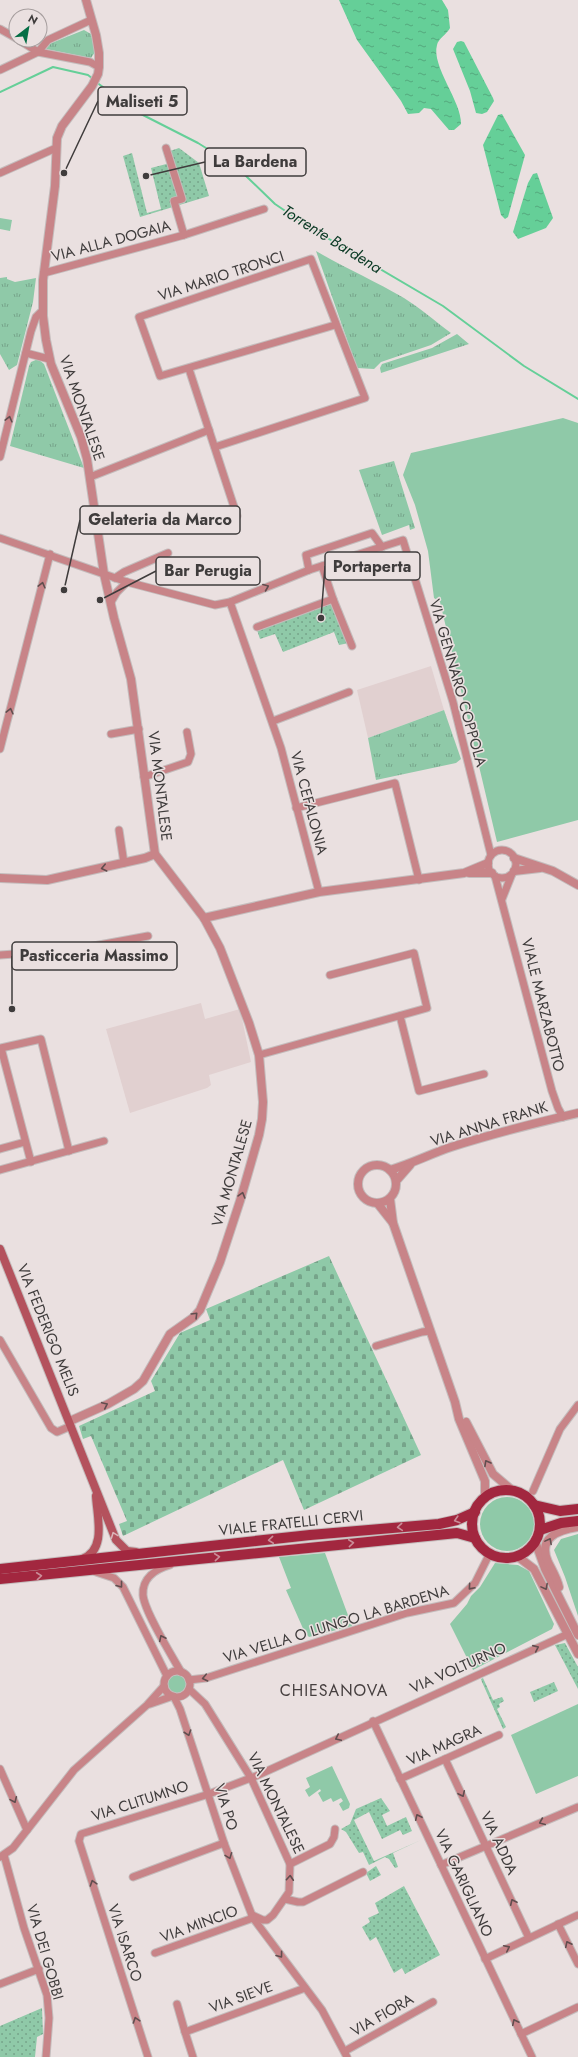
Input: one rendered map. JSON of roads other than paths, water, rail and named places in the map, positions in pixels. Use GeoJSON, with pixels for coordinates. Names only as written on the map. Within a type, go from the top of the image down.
{"type":"FeatureCollection","features":[{"type":"Feature","properties":{"kind":"main road","name":"VIA FEDERIGO MELIS"},"geometry":{"type":"LineString","coordinates":[[0,1249],[70,1423]]}},
{"type":"Feature","properties":{"kind":"main road"},"geometry":{"type":"LineString","coordinates":[[70,1423],[95,1491],[108,1516],[116,1540],[121,1547],[127,1551],[144,1554]]}},
{"type":"Feature","properties":{"kind":"main road"},"geometry":{"type":"LineString","coordinates":[[74,1562],[92,1554],[98,1541],[95,1491]]}},
{"type":"Feature","properties":{"kind":"main road"},"geometry":{"type":"LineString","coordinates":[[534,1505],[539,1517],[540,1530],[535,1541],[528,1550],[517,1556],[503,1558],[484,1549],[476,1538],[473,1525],[475,1512],[485,1498],[496,1492],[513,1491],[523,1495],[534,1505],[552,1511],[578,1509]]}},
{"type":"Feature","properties":{"kind":"main road","name":"VIALE FRATELLI CERVI"},"geometry":{"type":"LineString","coordinates":[[0,1570],[310,1535],[439,1524],[457,1520],[475,1512]]}},
{"type":"Feature","properties":{"kind":"main road"},"geometry":{"type":"LineString","coordinates":[[540,1530],[560,1523],[578,1521]]}},
{"type":"Feature","properties":{"kind":"main road","name":"VIALE FRATELLI CERVI"},"geometry":{"type":"LineString","coordinates":[[0,1579],[457,1533],[476,1538]]}},
{"type":"Feature","properties":{"kind":"street","name":"VIA MONTALESE"},"geometry":{"type":"LineString","coordinates":[[70,1423],[134,1389],[143,1381],[170,1334],[194,1318],[200,1310],[220,1262],[234,1222],[259,1135],[262,1119],[263,1094],[259,1055],[249,1023],[220,948],[204,918],[155,854],[139,729],[130,680],[104,574],[90,477],[80,437],[50,359],[43,310],[44,273],[55,186],[57,138],[62,126],[92,86],[99,70],[98,47],[86,0]]}},
{"type":"Feature","properties":{"kind":"street"},"geometry":{"type":"LineString","coordinates":[[0,70],[38,52],[48,40],[91,20]]}},
{"type":"Feature","properties":{"kind":"street"},"geometry":{"type":"LineString","coordinates":[[32,48],[38,52],[90,62],[99,70]]}},
{"type":"Feature","properties":{"kind":"street"},"geometry":{"type":"LineString","coordinates":[[0,173],[46,151],[56,148]]}},
{"type":"Feature","properties":{"kind":"street","name":"VIA ALLA DOGAIA"},"geometry":{"type":"LineString","coordinates":[[166,148],[182,199],[174,201],[184,235]]}},
{"type":"Feature","properties":{"kind":"street","name":"VIA ALLA DOGAIA"},"geometry":{"type":"LineString","coordinates":[[44,273],[184,235],[264,209]]}},
{"type":"Feature","properties":{"kind":"street","name":"VIA MARIO TRONCI"},"geometry":{"type":"LineString","coordinates":[[189,369],[160,376],[139,317],[311,259],[335,325]]}},
{"type":"Feature","properties":{"kind":"street"},"geometry":{"type":"LineString","coordinates":[[0,457],[33,324],[43,310]]}},
{"type":"Feature","properties":{"kind":"street"},"geometry":{"type":"LineString","coordinates":[[215,447],[365,398],[335,325],[189,369],[237,516]]}},
{"type":"Feature","properties":{"kind":"street"},"geometry":{"type":"LineString","coordinates":[[26,352],[50,359]]}},
{"type":"Feature","properties":{"kind":"street"},"geometry":{"type":"LineString","coordinates":[[90,477],[209,430]]}},
{"type":"Feature","properties":{"kind":"street"},"geometry":{"type":"LineString","coordinates":[[0,538],[50,554],[115,578],[209,604],[222,604],[230,602],[309,570],[382,547],[372,533],[306,555],[309,570]]}},
{"type":"Feature","properties":{"kind":"street","name":"VIA GENNARO COPPOLA"},"geometry":{"type":"LineString","coordinates":[[382,547],[403,540],[452,702],[486,835],[490,859]]}},
{"type":"Feature","properties":{"kind":"street"},"geometry":{"type":"LineString","coordinates":[[115,578],[124,572],[168,553]]}},
{"type":"Feature","properties":{"kind":"street"},"geometry":{"type":"LineString","coordinates":[[0,749],[50,554]]}},
{"type":"Feature","properties":{"kind":"street"},"geometry":{"type":"LineString","coordinates":[[322,566],[333,599],[352,646]]}},
{"type":"Feature","properties":{"kind":"street"},"geometry":{"type":"LineString","coordinates":[[111,602],[117,592],[128,582]]}},
{"type":"Feature","properties":{"kind":"street"},"geometry":{"type":"LineString","coordinates":[[257,627],[333,599]]}},
{"type":"Feature","properties":{"kind":"street","name":"VIA CEFALONIA"},"geometry":{"type":"LineString","coordinates":[[230,602],[273,721],[319,892]]}},
{"type":"Feature","properties":{"kind":"street"},"geometry":{"type":"LineString","coordinates":[[273,721],[349,692]]}},
{"type":"Feature","properties":{"kind":"street"},"geometry":{"type":"LineString","coordinates":[[111,734],[139,729]]}},
{"type":"Feature","properties":{"kind":"street"},"geometry":{"type":"LineString","coordinates":[[144,777],[188,762],[191,754],[187,732]]}},
{"type":"Feature","properties":{"kind":"street"},"geometry":{"type":"LineString","coordinates":[[296,808],[395,783],[419,880]]}},
{"type":"Feature","properties":{"kind":"street"},"geometry":{"type":"LineString","coordinates":[[119,830],[124,863]]}},
{"type":"Feature","properties":{"kind":"street","name":"VIA GENNARO COPPOLA"},"geometry":{"type":"LineString","coordinates":[[486,835],[499,850]]}},
{"type":"Feature","properties":{"kind":"street"},"geometry":{"type":"LineString","coordinates":[[464,873],[490,859],[499,850],[507,851],[514,858],[516,864],[502,899]]}},
{"type":"Feature","properties":{"kind":"street"},"geometry":{"type":"LineString","coordinates":[[0,878],[46,880],[124,863],[155,854]]}},
{"type":"Feature","properties":{"kind":"street"},"geometry":{"type":"LineString","coordinates":[[514,858],[564,876],[578,885]]}},
{"type":"Feature","properties":{"kind":"street"},"geometry":{"type":"LineString","coordinates":[[490,859],[494,875]]}},
{"type":"Feature","properties":{"kind":"street"},"geometry":{"type":"LineString","coordinates":[[204,918],[319,892],[464,873],[494,875],[502,878],[513,872],[542,867]]}},
{"type":"Feature","properties":{"kind":"street","name":"VIALE MARZABOTTO"},"geometry":{"type":"LineString","coordinates":[[494,875],[502,899],[552,1091],[563,1117]]}},
{"type":"Feature","properties":{"kind":"street"},"geometry":{"type":"LineString","coordinates":[[0,955],[72,950],[148,936]]}},
{"type":"Feature","properties":{"kind":"street"},"geometry":{"type":"LineString","coordinates":[[259,1055],[427,1008],[414,953],[330,975]]}},
{"type":"Feature","properties":{"kind":"street"},"geometry":{"type":"LineString","coordinates":[[400,1016],[419,1091],[484,1074]]}},
{"type":"Feature","properties":{"kind":"street"},"geometry":{"type":"LineString","coordinates":[[31,1162],[1,1049],[41,1039],[69,1151]]}},
{"type":"Feature","properties":{"kind":"street","name":"VIA ANNA FRANK"},"geometry":{"type":"LineString","coordinates":[[390,1170],[410,1164],[448,1148],[578,1113]]}},
{"type":"Feature","properties":{"kind":"street"},"geometry":{"type":"LineString","coordinates":[[0,1170],[104,1141]]}},
{"type":"Feature","properties":{"kind":"street"},"geometry":{"type":"LineString","coordinates":[[0,1149],[26,1142]]}},
{"type":"Feature","properties":{"kind":"street"},"geometry":{"type":"LineString","coordinates":[[396,1181],[410,1164]]}},
{"type":"Feature","properties":{"kind":"street"},"geometry":{"type":"LineString","coordinates":[[390,1199],[378,1204],[372,1203],[361,1195],[358,1190],[359,1177],[367,1168],[373,1165],[385,1166],[390,1170],[396,1181],[396,1188],[390,1199],[393,1223],[455,1402],[459,1419],[485,1481],[485,1498]]}},
{"type":"Feature","properties":{"kind":"street"},"geometry":{"type":"LineString","coordinates":[[378,1204],[393,1223]]}},
{"type":"Feature","properties":{"kind":"street"},"geometry":{"type":"LineString","coordinates":[[376,1346],[430,1331]]}},
{"type":"Feature","properties":{"kind":"street"},"geometry":{"type":"LineString","coordinates":[[0,1340],[51,1428],[57,1432],[70,1423]]}},
{"type":"Feature","properties":{"kind":"street"},"geometry":{"type":"LineString","coordinates":[[455,1402],[493,1474],[513,1491]]}},
{"type":"Feature","properties":{"kind":"street"},"geometry":{"type":"LineString","coordinates":[[533,1491],[560,1429],[578,1405]]}},
{"type":"Feature","properties":{"kind":"street"},"geometry":{"type":"LineString","coordinates":[[563,1604],[558,1584],[548,1563],[545,1550],[554,1533],[578,1528]]}},
{"type":"Feature","properties":{"kind":"street"},"geometry":{"type":"LineString","coordinates":[[535,1541],[542,1562],[578,1635]]}},
{"type":"Feature","properties":{"kind":"street","name":"VIA VELLA O LUNGO LA BARDENA"},"geometry":{"type":"LineString","coordinates":[[189,1680],[206,1678],[407,1614],[454,1603],[475,1583],[490,1553]]}},
{"type":"Feature","properties":{"kind":"street"},"geometry":{"type":"LineString","coordinates":[[517,1556],[534,1569],[578,1654]]}},
{"type":"Feature","properties":{"kind":"street"},"geometry":{"type":"LineString","coordinates":[[147,1705],[184,1695],[189,1689],[189,1680],[181,1672],[163,1642],[143,1594],[146,1583],[152,1573],[179,1562]]}},
{"type":"Feature","properties":{"kind":"street"},"geometry":{"type":"LineString","coordinates":[[2,1856],[27,1830],[74,1770],[147,1705],[164,1686],[167,1676],[121,1584],[108,1575],[86,1571]]}},
{"type":"Feature","properties":{"kind":"street","name":"VIA VOLTURNO"},"geometry":{"type":"LineString","coordinates":[[251,1778],[373,1721],[568,1634]]}},
{"type":"Feature","properties":{"kind":"street"},"geometry":{"type":"LineString","coordinates":[[167,1676],[174,1672],[181,1672]]}},
{"type":"Feature","properties":{"kind":"street"},"geometry":{"type":"LineString","coordinates":[[164,1686],[167,1692],[173,1697]]}},
{"type":"Feature","properties":{"kind":"street","name":"VIA MONTALESE"},"geometry":{"type":"LineString","coordinates":[[189,1689],[205,1704],[251,1778],[290,1864],[288,1892],[285,1899],[267,1920],[254,1919]]}},
{"type":"Feature","properties":{"kind":"street","name":"VIA PO"},"geometry":{"type":"LineString","coordinates":[[173,1697],[180,1709],[224,1843],[254,1919]]}},
{"type":"Feature","properties":{"kind":"street","name":"VIA GARIGLIANO"},"geometry":{"type":"LineString","coordinates":[[373,1721],[532,2057]]}},
{"type":"Feature","properties":{"kind":"street","name":"VIA MAGRA"},"geometry":{"type":"LineString","coordinates":[[400,1779],[499,1735]]}},
{"type":"Feature","properties":{"kind":"street","name":"VIA ADDA"},"geometry":{"type":"LineString","coordinates":[[445,1759],[529,1938]]}},
{"type":"Feature","properties":{"kind":"street"},"geometry":{"type":"LineString","coordinates":[[0,1769],[27,1830]]}},
{"type":"Feature","properties":{"kind":"street","name":"VIA CLITUMNO"},"geometry":{"type":"LineString","coordinates":[[80,1836],[85,1832],[209,1794],[251,1778]]}},
{"type":"Feature","properties":{"kind":"street"},"geometry":{"type":"LineString","coordinates":[[441,1865],[578,1807]]}},
{"type":"Feature","properties":{"kind":"street"},"geometry":{"type":"LineString","coordinates":[[290,1864],[330,1844],[334,1837],[335,1829]]}},
{"type":"Feature","properties":{"kind":"street","name":"VIA ISARCO"},"geometry":{"type":"LineString","coordinates":[[80,1836],[79,1841],[148,2057]]}},
{"type":"Feature","properties":{"kind":"street"},"geometry":{"type":"LineString","coordinates":[[133,1878],[224,1843]]}},
{"type":"Feature","properties":{"kind":"street","name":"VIA DEI GOBBI"},"geometry":{"type":"LineString","coordinates":[[2,1856],[24,1928],[39,1969],[49,2008],[46,2057]]}},
{"type":"Feature","properties":{"kind":"street"},"geometry":{"type":"LineString","coordinates":[[285,1899],[303,1902],[363,1872]]}},
{"type":"Feature","properties":{"kind":"street"},"geometry":{"type":"LineString","coordinates":[[485,1959],[578,1915]]}},
{"type":"Feature","properties":{"kind":"street"},"geometry":{"type":"LineString","coordinates":[[254,1919],[322,2010],[346,2054]]}},
{"type":"Feature","properties":{"kind":"street","name":"VIA MINCIO"},"geometry":{"type":"LineString","coordinates":[[155,1953],[254,1919]]}},
{"type":"Feature","properties":{"kind":"street"},"geometry":{"type":"LineString","coordinates":[[558,1924],[578,1964]]}},
{"type":"Feature","properties":{"kind":"street"},"geometry":{"type":"LineString","coordinates":[[0,1984],[39,1969]]}},
{"type":"Feature","properties":{"kind":"street","name":"VIA SIEVE"},"geometry":{"type":"LineString","coordinates":[[185,2032],[305,1988]]}},
{"type":"Feature","properties":{"kind":"street","name":"VIA FIORA"},"geometry":{"type":"LineString","coordinates":[[346,2054],[432,2002]]}},
{"type":"Feature","properties":{"kind":"street"},"geometry":{"type":"LineString","coordinates":[[177,2004],[193,2057]]}},
{"type":"Feature","properties":{"kind":"street"},"geometry":{"type":"LineString","coordinates":[[521,2034],[578,2007]]}},
{"type":"Feature","properties":{"kind":"water"},"geometry":{"type":"Polygon","coordinates":[[[339,0],[442,0],[448,10],[450,28],[438,43],[436,54],[442,73],[457,105],[461,124],[454,130],[449,130],[431,109],[424,108],[419,113],[408,114],[401,101],[357,40],[339,0]]]}},
{"type":"Feature","properties":{"kind":"water"},"geometry":{"type":"Polygon","coordinates":[[[457,42],[464,42],[494,101],[487,112],[482,114],[476,113],[470,91],[453,49],[457,42]]]}},
{"type":"Feature","properties":{"kind":"water"},"geometry":{"type":"Polygon","coordinates":[[[502,114],[525,155],[508,217],[505,219],[501,215],[483,145],[498,115],[502,114]]]}},
{"type":"Feature","properties":{"kind":"water"},"geometry":{"type":"Polygon","coordinates":[[[537,173],[553,218],[546,228],[518,239],[513,232],[528,183],[533,174],[537,173]]]}},
{"type":"Feature","properties":{"kind":"waterway","name":"Torrente Bardena"},"geometry":{"type":"LineString","coordinates":[[0,92],[53,67],[88,75],[93,79]]}},
{"type":"Feature","properties":{"kind":"waterway","name":"Torrente Bardena"},"geometry":{"type":"LineString","coordinates":[[96,82],[139,113],[198,143],[222,158],[246,176],[275,204],[312,229],[443,306],[524,366],[578,399]]}},
{"type":"Feature","properties":{"kind":"place","name":"Maliseti 5"},"geometry":{"type":"Point","coordinates":[64,173]}},
{"type":"Feature","properties":{"kind":"place","name":"La Bardena"},"geometry":{"type":"Point","coordinates":[146,176]}},
{"type":"Feature","properties":{"kind":"place","name":"Gelateria da Marco"},"geometry":{"type":"Point","coordinates":[64,590]}},
{"type":"Feature","properties":{"kind":"place","name":"Bar Perugia"},"geometry":{"type":"Point","coordinates":[100,600]}},
{"type":"Feature","properties":{"kind":"place","name":"Portaperta"},"geometry":{"type":"Point","coordinates":[321,618]}},
{"type":"Feature","properties":{"kind":"place","name":"Pasticceria Massimo"},"geometry":{"type":"Point","coordinates":[12,1009]}},
{"type":"Feature","properties":{"kind":"district","name":"CHIESANOVA"},"geometry":{"type":"Point","coordinates":[334,1690]}}]}
